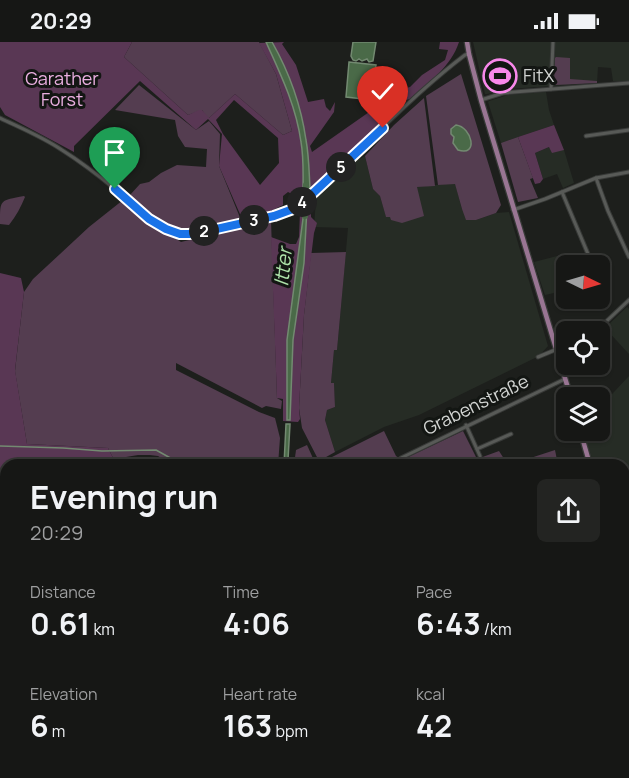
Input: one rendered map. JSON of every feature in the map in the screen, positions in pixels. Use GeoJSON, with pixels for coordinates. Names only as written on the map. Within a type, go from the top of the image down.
{"type":"FeatureCollection","features":[{"type":"Feature","properties":{"kind":"main road"},"geometry":{"type":"LineString","coordinates":[[467,42],[481,100],[567,387]]}},
{"type":"Feature","properties":{"kind":"main road"},"geometry":{"type":"LineString","coordinates":[[583,441],[588,459]]}},
{"type":"Feature","properties":{"kind":"street"},"geometry":{"type":"LineString","coordinates":[[551,89],[554,42]]}},
{"type":"Feature","properties":{"kind":"street"},"geometry":{"type":"LineString","coordinates":[[0,116],[61,149],[114,188],[149,219],[172,232],[189,234],[285,213],[303,202],[428,86],[469,54]]}},
{"type":"Feature","properties":{"kind":"street"},"geometry":{"type":"LineString","coordinates":[[481,100],[503,93],[629,83]]}},
{"type":"Feature","properties":{"kind":"street"},"geometry":{"type":"LineString","coordinates":[[586,136],[629,130]]}},
{"type":"Feature","properties":{"kind":"street"},"geometry":{"type":"LineString","coordinates":[[513,210],[596,178],[629,172]]}},
{"type":"Feature","properties":{"kind":"street"},"geometry":{"type":"LineString","coordinates":[[596,178],[629,257]]}},
{"type":"Feature","properties":{"kind":"street"},"geometry":{"type":"LineString","coordinates":[[562,192],[588,254]]}},
{"type":"Feature","properties":{"kind":"street"},"geometry":{"type":"LineString","coordinates":[[607,321],[629,300]]}},
{"type":"Feature","properties":{"kind":"street"},"geometry":{"type":"LineString","coordinates":[[538,357],[555,350]]}},
{"type":"Feature","properties":{"kind":"street","name":"Grabenstraße"},"geometry":{"type":"LineString","coordinates":[[400,458],[565,379]]}},
{"type":"Feature","properties":{"kind":"street"},"geometry":{"type":"LineString","coordinates":[[466,425],[480,456]]}},
{"type":"Feature","properties":{"kind":"street"},"geometry":{"type":"LineString","coordinates":[[477,449],[511,435]]}},
{"type":"Feature","properties":{"kind":"shaded area"},"geometry":{"type":"Polygon","coordinates":[[[132,42],[259,42],[276,74],[292,131],[283,135],[235,94],[208,119],[202,110],[188,115],[124,57],[132,42]]]}},
{"type":"Feature","properties":{"kind":"shaded area"},"geometry":{"type":"Polygon","coordinates":[[[266,42],[272,42],[278,53],[294,89],[301,114],[308,152],[310,188],[303,193],[303,155],[296,116],[266,42]]]}},
{"type":"Feature","properties":{"kind":"shaded area"},"geometry":{"type":"Polygon","coordinates":[[[353,42],[376,42],[373,61],[353,60],[351,56],[353,42]]]}},
{"type":"Feature","properties":{"kind":"shaded area"},"geometry":{"type":"Polygon","coordinates":[[[473,42],[629,42],[629,81],[613,81],[611,68],[598,67],[597,83],[508,89],[485,94],[473,42]]]}},
{"type":"Feature","properties":{"kind":"shaded area"},"geometry":{"type":"Polygon","coordinates":[[[556,57],[570,58],[570,79],[597,81],[597,83],[555,85],[556,57]]]}},
{"type":"Feature","properties":{"kind":"shaded area"},"geometry":{"type":"Polygon","coordinates":[[[349,62],[376,65],[372,100],[346,97],[349,62]]]}},
{"type":"Feature","properties":{"kind":"shaded area"},"geometry":{"type":"Polygon","coordinates":[[[461,74],[501,205],[496,213],[476,220],[466,220],[455,184],[438,185],[426,96],[461,74]]]}},
{"type":"Feature","properties":{"kind":"shaded area"},"geometry":{"type":"Polygon","coordinates":[[[139,85],[196,130],[209,121],[220,134],[219,166],[241,220],[199,229],[177,229],[154,217],[130,195],[140,184],[149,182],[177,165],[206,167],[207,149],[185,147],[178,136],[175,120],[115,110],[139,85]]]}},
{"type":"Feature","properties":{"kind":"shaded area"},"geometry":{"type":"Polygon","coordinates":[[[546,92],[554,125],[501,143],[488,102],[508,95],[546,92]]]}},
{"type":"Feature","properties":{"kind":"shaded area"},"geometry":{"type":"Polygon","coordinates":[[[424,98],[435,186],[417,187],[424,216],[402,223],[386,217],[380,196],[373,189],[365,156],[424,98]]]}},
{"type":"Feature","properties":{"kind":"shaded area"},"geometry":{"type":"Polygon","coordinates":[[[456,125],[466,131],[471,141],[471,146],[465,151],[458,150],[453,143],[454,137],[451,129],[456,125]]]}},
{"type":"Feature","properties":{"kind":"shaded area"},"geometry":{"type":"Polygon","coordinates":[[[518,137],[538,198],[518,202],[501,143],[518,137]]]}},
{"type":"Feature","properties":{"kind":"shaded area"},"geometry":{"type":"Polygon","coordinates":[[[549,147],[564,150],[574,183],[563,188],[557,174],[543,179],[535,153],[549,147]]]}},
{"type":"Feature","properties":{"kind":"shaded area"},"geometry":{"type":"Polygon","coordinates":[[[365,156],[373,189],[380,196],[386,216],[416,187],[455,183],[462,209],[476,220],[496,213],[509,212],[548,346],[539,356],[419,415],[384,427],[335,452],[325,420],[327,410],[335,407],[334,384],[331,383],[334,350],[337,350],[348,228],[314,227],[316,199],[351,164],[365,156]]]}},
{"type":"Feature","properties":{"kind":"shaded area"},"geometry":{"type":"Polygon","coordinates":[[[24,196],[20,208],[9,225],[0,224],[0,209],[3,202],[24,196]]]}},
{"type":"Feature","properties":{"kind":"shaded area"},"geometry":{"type":"Polygon","coordinates":[[[123,200],[181,242],[271,220],[277,398],[282,401],[281,409],[266,406],[262,408],[176,363],[176,370],[275,418],[280,438],[278,459],[163,459],[158,456],[138,455],[115,459],[108,448],[27,444],[15,371],[24,292],[33,279],[89,227],[123,200]]]}},
{"type":"Feature","properties":{"kind":"shaded area"},"geometry":{"type":"Polygon","coordinates":[[[307,208],[304,263],[293,340],[290,420],[287,420],[287,340],[304,211],[307,208]]]}},
{"type":"Feature","properties":{"kind":"shaded area"},"geometry":{"type":"Polygon","coordinates":[[[346,252],[337,350],[334,350],[331,383],[334,383],[335,407],[327,410],[325,420],[335,452],[323,459],[318,459],[302,428],[299,408],[304,315],[311,253],[346,252]]]}},
{"type":"Feature","properties":{"kind":"shaded area"},"geometry":{"type":"Polygon","coordinates":[[[556,256],[556,292],[545,295],[534,262],[556,256]]]}},
{"type":"Feature","properties":{"kind":"shaded area"},"geometry":{"type":"Polygon","coordinates":[[[627,307],[629,309],[629,354],[610,333],[610,323],[627,307]]]}},
{"type":"Feature","properties":{"kind":"shaded area"},"geometry":{"type":"Polygon","coordinates":[[[629,376],[629,459],[592,459],[586,441],[610,441],[610,396],[629,376]]]}},
{"type":"Feature","properties":{"kind":"shaded area"},"geometry":{"type":"Polygon","coordinates":[[[286,424],[290,424],[288,459],[284,459],[286,424]]]}},
{"type":"Feature","properties":{"kind":"shaded area"},"geometry":{"type":"Polygon","coordinates":[[[384,431],[396,456],[400,459],[328,459],[384,431]]]}},
{"type":"Feature","properties":{"kind":"shaded area"},"geometry":{"type":"Polygon","coordinates":[[[463,431],[477,459],[404,459],[463,431]]]}},
{"type":"Feature","properties":{"kind":"shaded area"},"geometry":{"type":"Polygon","coordinates":[[[307,445],[313,459],[295,459],[296,450],[307,445]]]}},
{"type":"Feature","properties":{"kind":"shaded area"},"geometry":{"type":"Polygon","coordinates":[[[555,450],[557,459],[527,459],[555,450]]]}},
{"type":"Feature","properties":{"kind":"shaded area"},"geometry":{"type":"Polygon","coordinates":[[[499,451],[504,459],[477,459],[499,451]]]}},
{"type":"Feature","properties":{"kind":"green space","name":"Garather Forst"},"geometry":{"type":"Polygon","coordinates":[[[0,42],[132,42],[124,57],[188,115],[202,110],[209,118],[235,94],[283,135],[292,131],[276,74],[259,43],[284,42],[282,44],[296,65],[308,102],[324,99],[330,111],[335,102],[334,112],[310,146],[312,152],[372,110],[395,102],[395,110],[299,203],[294,195],[288,192],[283,196],[283,205],[259,217],[243,221],[219,166],[222,134],[208,119],[196,130],[140,81],[74,146],[74,152],[5,115],[0,107],[0,42]],[[234,100],[216,120],[223,134],[260,185],[279,163],[278,138],[234,100]]]}},
{"type":"Feature","properties":{"kind":"green space"},"geometry":{"type":"Polygon","coordinates":[[[440,42],[459,42],[451,59],[432,80],[410,99],[399,97],[403,89],[410,87],[422,75],[445,60],[448,50],[439,49],[440,42]]]}},
{"type":"Feature","properties":{"kind":"green space"},"geometry":{"type":"Polygon","coordinates":[[[554,125],[564,150],[552,153],[549,147],[535,153],[543,179],[540,183],[535,184],[518,137],[554,125]]]}},
{"type":"Feature","properties":{"kind":"green space"},"geometry":{"type":"Polygon","coordinates":[[[310,203],[311,217],[317,223],[304,315],[300,419],[298,422],[283,421],[283,399],[277,398],[271,237],[296,244],[299,237],[300,212],[310,203]]]}},
{"type":"Feature","properties":{"kind":"green space"},"geometry":{"type":"Polygon","coordinates":[[[0,273],[21,278],[24,292],[15,370],[27,444],[108,448],[115,459],[0,459],[0,273]]]}},
{"type":"Feature","properties":{"kind":"waterway","name":"Itter"},"geometry":{"type":"LineString","coordinates":[[305,216],[306,185]]}},
{"type":"Feature","properties":{"kind":"waterway"},"geometry":{"type":"LineString","coordinates":[[0,446],[102,451],[156,450],[172,459]]}},
{"type":"Feature","properties":{"kind":"place","name":"FitX"},"geometry":{"type":"Point","coordinates":[500,76]}},
{"type":"Feature","properties":{"kind":"route"},"geometry":{"type":"LineString","coordinates":[[115,189],[149,219],[180,234],[212,230],[274,216],[293,209],[311,195],[383,128]]}}]}
